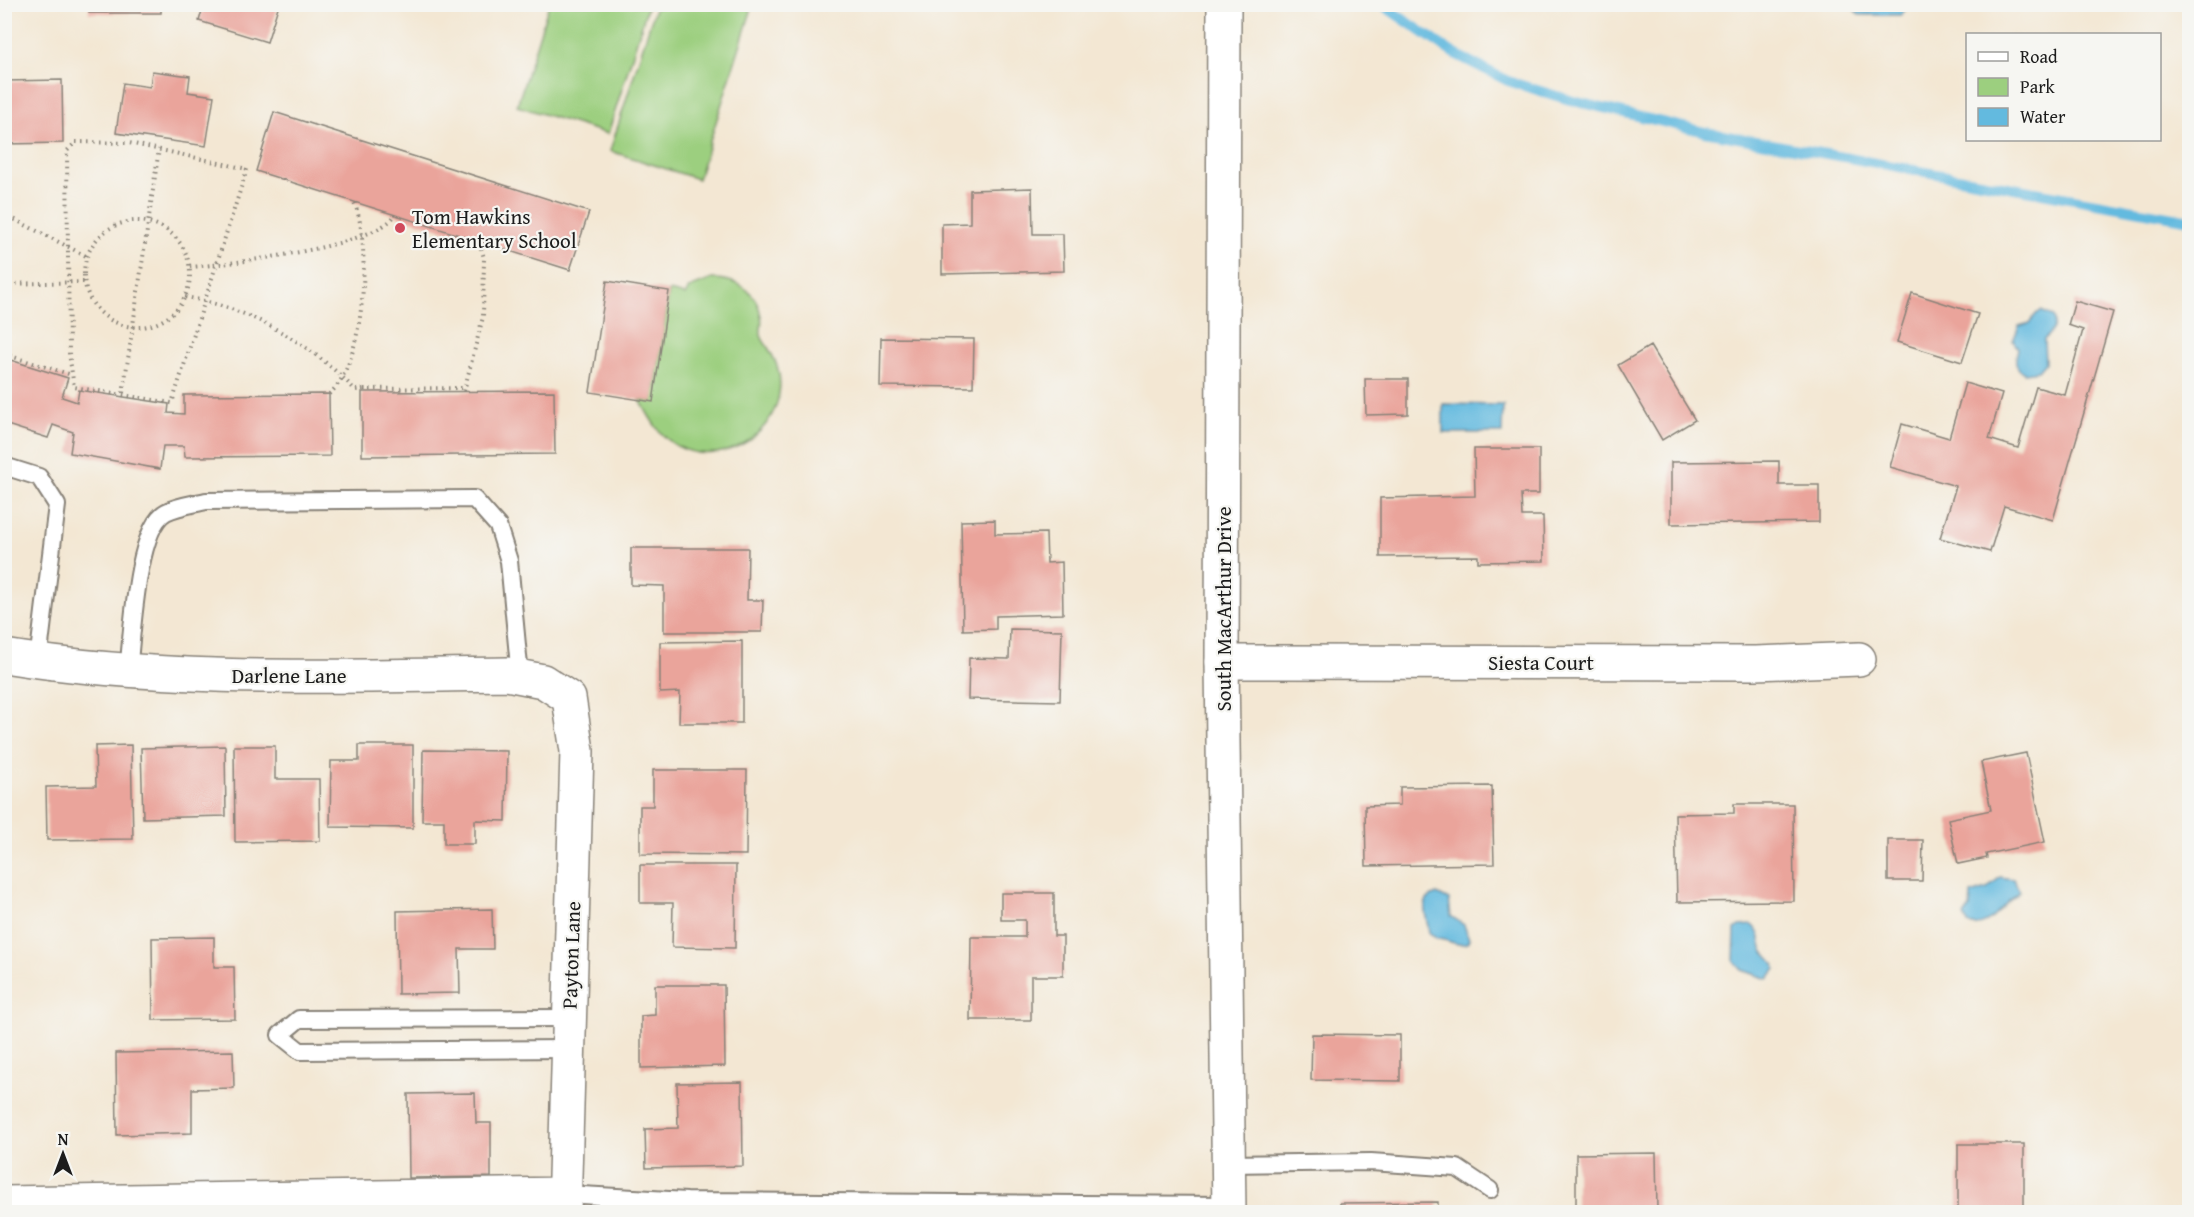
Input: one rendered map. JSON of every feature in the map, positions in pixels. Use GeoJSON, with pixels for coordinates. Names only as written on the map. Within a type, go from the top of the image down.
{"type":"FeatureCollection","features":[{"type":"Feature","properties":{"kind":"street","name":"South MacArthur Drive"},"geometry":{"type":"LineString","coordinates":[[1224,4],[1222,662],[1229,1209]]}},
{"type":"Feature","properties":{"kind":"street","name":"Darlene Lane"},"geometry":{"type":"LineString","coordinates":[[4,656],[128,672],[283,677],[507,674],[543,681],[569,698]]}},
{"type":"Feature","properties":{"kind":"street","name":"Siesta Court"},"geometry":{"type":"LineString","coordinates":[[1222,662],[1756,663],[1859,659]]}},
{"type":"Feature","properties":{"kind":"street","name":"Payton Lane"},"geometry":{"type":"LineString","coordinates":[[564,1203],[577,751],[569,698]]}},
{"type":"Feature","properties":{"kind":"street"},"geometry":{"type":"LineString","coordinates":[[4,1203],[564,1203]]}},
{"type":"Feature","properties":{"kind":"lane"},"geometry":{"type":"LineString","coordinates":[[4,466],[39,477],[57,505],[38,661]]}},
{"type":"Feature","properties":{"kind":"lane"},"geometry":{"type":"LineString","coordinates":[[128,672],[141,564],[152,528],[165,512],[206,501],[474,499],[498,526],[509,561],[520,677]]}},
{"type":"Feature","properties":{"kind":"lane"},"geometry":{"type":"LineString","coordinates":[[299,1019],[569,1034],[300,1051],[280,1035],[299,1019]]}},
{"type":"Feature","properties":{"kind":"lane"},"geometry":{"type":"LineString","coordinates":[[1229,1164],[1371,1162],[1457,1168],[1490,1190]]}},
{"type":"Feature","properties":{"kind":"lane"},"geometry":{"type":"LineString","coordinates":[[564,1203],[687,1201],[1229,1209]]}},
{"type":"Feature","properties":{"kind":"path"},"geometry":{"type":"LineString","coordinates":[[76,142],[129,143],[247,169],[172,403],[123,393],[74,387],[69,353],[68,246],[67,151],[76,142]]}},
{"type":"Feature","properties":{"kind":"path"},"geometry":{"type":"LineString","coordinates":[[123,393],[159,149]]}},
{"type":"Feature","properties":{"kind":"path"},"geometry":{"type":"LineString","coordinates":[[329,394],[337,388],[354,342],[363,303],[362,235],[359,213],[354,202]]}},
{"type":"Feature","properties":{"kind":"path"},"geometry":{"type":"LineString","coordinates":[[4,214],[86,256]]}},
{"type":"Feature","properties":{"kind":"path"},"geometry":{"type":"LineString","coordinates":[[190,267],[281,256],[362,235],[390,224],[395,215]]}},
{"type":"Feature","properties":{"kind":"path"},"geometry":{"type":"LineString","coordinates":[[133,220],[148,221],[165,228],[179,240],[188,255],[189,290],[181,307],[168,319],[151,326],[133,328],[117,324],[103,315],[92,303],[85,282],[86,256],[94,242],[118,224],[133,220]]}},
{"type":"Feature","properties":{"kind":"path"},"geometry":{"type":"LineString","coordinates":[[185,297],[205,300],[288,336],[301,344],[355,390],[464,390],[483,317],[484,258],[479,241]]}},
{"type":"Feature","properties":{"kind":"path"},"geometry":{"type":"LineString","coordinates":[[4,284],[85,282]]}},
{"type":"Feature","properties":{"kind":"path"},"geometry":{"type":"LineString","coordinates":[[4,354],[72,375]]}},
{"type":"Feature","properties":{"kind":"green space"},"geometry":{"type":"Polygon","coordinates":[[[549,4],[648,5],[608,134],[517,106],[549,4]]]}},
{"type":"Feature","properties":{"kind":"green space"},"geometry":{"type":"Polygon","coordinates":[[[656,5],[753,5],[698,179],[610,151],[656,5]]]}},
{"type":"Feature","properties":{"kind":"green space"},"geometry":{"type":"Polygon","coordinates":[[[712,279],[737,284],[755,299],[762,318],[761,336],[776,363],[780,387],[774,410],[766,424],[754,436],[741,445],[725,451],[693,452],[670,442],[655,426],[640,400],[653,402],[669,291],[685,295],[689,288],[712,279]]]}},
{"type":"Feature","properties":{"kind":"water"},"geometry":{"type":"Polygon","coordinates":[[[1850,5],[1909,5],[1901,15],[1859,15],[1850,5]]]}},
{"type":"Feature","properties":{"kind":"water"},"geometry":{"type":"Polygon","coordinates":[[[2041,311],[2053,316],[2054,320],[2053,329],[2044,340],[2045,363],[2038,371],[2024,373],[2016,364],[2018,348],[2013,341],[2019,326],[2030,323],[2041,311]]]}},
{"type":"Feature","properties":{"kind":"water"},"geometry":{"type":"Polygon","coordinates":[[[1443,404],[1503,405],[1502,433],[1443,433],[1443,404]]]}},
{"type":"Feature","properties":{"kind":"water"},"geometry":{"type":"Polygon","coordinates":[[[2000,877],[2013,879],[2020,891],[2018,894],[1986,922],[1968,924],[1964,916],[1970,908],[1971,894],[1987,889],[2000,877]]]}},
{"type":"Feature","properties":{"kind":"water"},"geometry":{"type":"Polygon","coordinates":[[[1437,894],[1449,900],[1451,916],[1464,925],[1469,939],[1467,943],[1460,944],[1437,939],[1429,933],[1425,905],[1431,897],[1437,894]]]}},
{"type":"Feature","properties":{"kind":"water"},"geometry":{"type":"Polygon","coordinates":[[[1752,925],[1760,936],[1764,952],[1776,969],[1768,979],[1742,970],[1734,961],[1735,929],[1739,926],[1752,925]]]}},
{"type":"Feature","properties":{"kind":"building"},"geometry":{"type":"Polygon","coordinates":[[[89,4],[161,4],[161,13],[89,13],[89,4]]]}},
{"type":"Feature","properties":{"kind":"building"},"geometry":{"type":"Polygon","coordinates":[[[204,4],[279,4],[267,42],[199,21],[204,4]]]}},
{"type":"Feature","properties":{"kind":"building"},"geometry":{"type":"Polygon","coordinates":[[[152,71],[190,76],[188,92],[214,96],[206,146],[116,133],[123,83],[150,87],[152,71]]]}},
{"type":"Feature","properties":{"kind":"building"},"geometry":{"type":"Polygon","coordinates":[[[62,80],[63,143],[4,144],[4,81],[62,80]]]}},
{"type":"Feature","properties":{"kind":"building"},"geometry":{"type":"Polygon","coordinates":[[[274,112],[589,212],[570,270],[256,171],[274,112]]]}},
{"type":"Feature","properties":{"kind":"building"},"geometry":{"type":"Polygon","coordinates":[[[1032,188],[1033,234],[1063,234],[1064,271],[942,274],[942,224],[970,223],[970,190],[1032,188]]]}},
{"type":"Feature","properties":{"kind":"building"},"geometry":{"type":"Polygon","coordinates":[[[607,281],[669,291],[653,402],[590,392],[607,281]]]}},
{"type":"Feature","properties":{"kind":"building"},"geometry":{"type":"Polygon","coordinates":[[[1912,293],[1978,314],[1962,362],[1897,342],[1912,293]]]}},
{"type":"Feature","properties":{"kind":"building"},"geometry":{"type":"Polygon","coordinates":[[[2075,301],[2113,312],[2053,520],[2004,506],[1990,552],[1940,538],[1956,486],[1890,467],[1902,424],[1949,438],[1965,383],[2002,394],[1989,439],[2018,448],[2036,387],[2065,395],[2083,330],[2068,325],[2075,301]]]}},
{"type":"Feature","properties":{"kind":"building"},"geometry":{"type":"Polygon","coordinates":[[[881,338],[974,339],[973,387],[880,386],[881,338]]]}},
{"type":"Feature","properties":{"kind":"building"},"geometry":{"type":"Polygon","coordinates":[[[1650,346],[1695,420],[1662,440],[1618,365],[1650,346]]]}},
{"type":"Feature","properties":{"kind":"building"},"geometry":{"type":"Polygon","coordinates":[[[4,358],[68,378],[62,397],[77,402],[79,390],[169,404],[168,413],[184,414],[184,395],[329,394],[330,456],[185,457],[184,446],[163,446],[160,469],[70,453],[73,432],[53,425],[48,438],[4,424],[4,358]]]}},
{"type":"Feature","properties":{"kind":"building"},"geometry":{"type":"Polygon","coordinates":[[[1365,379],[1408,379],[1408,414],[1366,415],[1365,379]]]}},
{"type":"Feature","properties":{"kind":"building"},"geometry":{"type":"Polygon","coordinates":[[[554,391],[555,454],[362,456],[362,392],[554,391]]]}},
{"type":"Feature","properties":{"kind":"building"},"geometry":{"type":"Polygon","coordinates":[[[1474,449],[1539,449],[1539,494],[1521,494],[1522,516],[1543,516],[1544,561],[1478,562],[1478,556],[1380,557],[1380,498],[1475,496],[1474,449]]]}},
{"type":"Feature","properties":{"kind":"building"},"geometry":{"type":"Polygon","coordinates":[[[1779,461],[1779,485],[1819,485],[1819,522],[1671,524],[1671,462],[1779,461]]]}},
{"type":"Feature","properties":{"kind":"building"},"geometry":{"type":"Polygon","coordinates":[[[995,520],[995,534],[1046,533],[1047,563],[1062,562],[1063,614],[996,616],[996,629],[963,630],[961,521],[995,520]]]}},
{"type":"Feature","properties":{"kind":"building"},"geometry":{"type":"Polygon","coordinates":[[[631,548],[748,548],[747,600],[763,600],[762,632],[664,632],[664,586],[631,585],[631,548]]]}},
{"type":"Feature","properties":{"kind":"building"},"geometry":{"type":"Polygon","coordinates":[[[1010,629],[1062,630],[1060,701],[968,699],[969,658],[1009,659],[1010,629]]]}},
{"type":"Feature","properties":{"kind":"building"},"geometry":{"type":"Polygon","coordinates":[[[742,641],[742,723],[679,723],[680,692],[660,693],[660,642],[742,641]]]}},
{"type":"Feature","properties":{"kind":"building"},"geometry":{"type":"Polygon","coordinates":[[[131,745],[133,839],[47,840],[46,787],[96,786],[95,746],[131,745]]]}},
{"type":"Feature","properties":{"kind":"building"},"geometry":{"type":"Polygon","coordinates":[[[359,745],[413,745],[413,828],[330,827],[331,761],[359,761],[359,745]]]}},
{"type":"Feature","properties":{"kind":"building"},"geometry":{"type":"Polygon","coordinates":[[[225,746],[226,816],[143,818],[141,748],[225,746]]]}},
{"type":"Feature","properties":{"kind":"building"},"geometry":{"type":"Polygon","coordinates":[[[234,746],[275,746],[275,779],[319,779],[320,841],[235,842],[234,746]]]}},
{"type":"Feature","properties":{"kind":"building"},"geometry":{"type":"Polygon","coordinates":[[[423,750],[507,751],[506,821],[475,820],[475,844],[444,844],[444,821],[422,821],[423,750]]]}},
{"type":"Feature","properties":{"kind":"building"},"geometry":{"type":"Polygon","coordinates":[[[2026,753],[2045,842],[1986,854],[1987,858],[1958,864],[1948,819],[1991,810],[1981,762],[2026,753]]]}},
{"type":"Feature","properties":{"kind":"building"},"geometry":{"type":"Polygon","coordinates":[[[653,770],[747,770],[746,855],[640,854],[640,806],[653,806],[653,770]]]}},
{"type":"Feature","properties":{"kind":"building"},"geometry":{"type":"Polygon","coordinates":[[[1492,786],[1494,864],[1366,866],[1365,806],[1400,805],[1400,787],[1492,786]]]}},
{"type":"Feature","properties":{"kind":"building"},"geometry":{"type":"Polygon","coordinates":[[[1734,804],[1793,804],[1794,901],[1677,902],[1675,814],[1734,813],[1734,804]]]}},
{"type":"Feature","properties":{"kind":"building"},"geometry":{"type":"Polygon","coordinates":[[[1888,840],[1923,840],[1922,881],[1888,881],[1888,840]]]}},
{"type":"Feature","properties":{"kind":"building"},"geometry":{"type":"Polygon","coordinates":[[[640,865],[736,865],[735,948],[672,947],[673,903],[640,903],[640,865]]]}},
{"type":"Feature","properties":{"kind":"building"},"geometry":{"type":"Polygon","coordinates":[[[1001,893],[1054,893],[1054,936],[1063,936],[1063,976],[1031,976],[1031,1020],[970,1020],[971,937],[1025,937],[1025,920],[1001,920],[1001,893]]]}},
{"type":"Feature","properties":{"kind":"building"},"geometry":{"type":"Polygon","coordinates":[[[492,909],[493,949],[459,949],[460,993],[398,994],[397,911],[492,909]]]}},
{"type":"Feature","properties":{"kind":"building"},"geometry":{"type":"Polygon","coordinates":[[[214,937],[214,967],[234,967],[235,1019],[153,1020],[152,938],[214,937]]]}},
{"type":"Feature","properties":{"kind":"building"},"geometry":{"type":"Polygon","coordinates":[[[655,985],[724,985],[725,1066],[641,1068],[641,1016],[655,1015],[655,985]]]}},
{"type":"Feature","properties":{"kind":"building"},"geometry":{"type":"Polygon","coordinates":[[[1312,1034],[1400,1035],[1400,1081],[1311,1080],[1312,1034]]]}},
{"type":"Feature","properties":{"kind":"building"},"geometry":{"type":"Polygon","coordinates":[[[233,1051],[234,1088],[192,1089],[192,1133],[117,1135],[116,1053],[233,1051]]]}},
{"type":"Feature","properties":{"kind":"building"},"geometry":{"type":"Polygon","coordinates":[[[742,1082],[743,1166],[646,1168],[645,1129],[678,1128],[677,1083],[742,1082]]]}},
{"type":"Feature","properties":{"kind":"building"},"geometry":{"type":"Polygon","coordinates":[[[475,1093],[476,1123],[491,1123],[491,1177],[409,1178],[408,1094],[475,1093]]]}},
{"type":"Feature","properties":{"kind":"building"},"geometry":{"type":"Polygon","coordinates":[[[1958,1144],[2024,1144],[2024,1212],[1958,1212],[1958,1144]]]}},
{"type":"Feature","properties":{"kind":"building"},"geometry":{"type":"Polygon","coordinates":[[[1656,1153],[1657,1210],[1576,1211],[1576,1154],[1656,1153]]]}},
{"type":"Feature","properties":{"kind":"building"},"geometry":{"type":"Polygon","coordinates":[[[1438,1202],[1438,1212],[1340,1212],[1340,1203],[1438,1202]]]}},
{"type":"Feature","properties":{"kind":"waterway"},"geometry":{"type":"LineString","coordinates":[[1381,4],[1453,53],[1508,81],[1573,101],[1705,132],[2190,220]]}},
{"type":"Feature","properties":{"kind":"place","name":"Tom Hawkins Elementary School"},"geometry":{"type":"Point","coordinates":[400,228]}}]}
